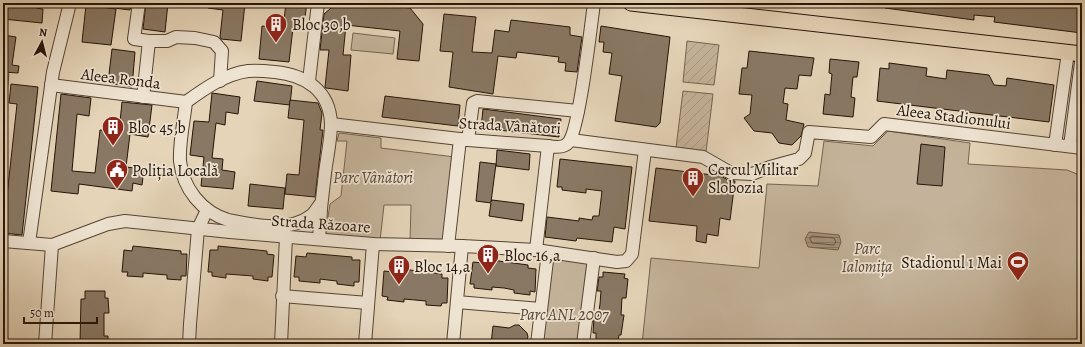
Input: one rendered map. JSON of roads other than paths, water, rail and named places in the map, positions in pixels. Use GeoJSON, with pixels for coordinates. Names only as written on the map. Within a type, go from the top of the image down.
{"type":"FeatureCollection","features":[{"type":"Feature","properties":{"kind":"main road"},"geometry":{"type":"LineString","coordinates":[[631,3],[698,7],[1077,54]]}},
{"type":"Feature","properties":{"kind":"street"},"geometry":{"type":"LineString","coordinates":[[29,243],[57,52],[70,3]]}},
{"type":"Feature","properties":{"kind":"street"},"geometry":{"type":"LineString","coordinates":[[139,3],[134,39],[168,41],[176,37],[195,38],[214,42],[222,51],[220,81]]}},
{"type":"Feature","properties":{"kind":"street"},"geometry":{"type":"LineString","coordinates":[[309,81],[318,3]]}},
{"type":"Feature","properties":{"kind":"street","name":"Strada Vânători"},"geometry":{"type":"LineString","coordinates":[[331,124],[464,139],[559,147],[567,145],[571,140],[578,111],[594,3]]}},
{"type":"Feature","properties":{"kind":"street"},"geometry":{"type":"LineString","coordinates":[[143,97],[149,41]]}},
{"type":"Feature","properties":{"kind":"street"},"geometry":{"type":"LineString","coordinates":[[1055,145],[1077,54]]}},
{"type":"Feature","properties":{"kind":"street","name":"Aleea Stadionului"},"geometry":{"type":"LineString","coordinates":[[571,140],[703,157],[731,173],[752,174],[799,159],[805,153],[809,132],[871,137],[884,124],[1076,147],[1077,54]]}},
{"type":"Feature","properties":{"kind":"street"},"geometry":{"type":"LineString","coordinates":[[319,239],[321,203],[331,124],[327,106],[320,93],[309,81],[286,73],[249,71],[235,74],[220,81],[186,102],[180,162],[184,177],[190,190],[197,202],[207,210],[219,218],[228,220],[285,226],[303,220],[313,214],[321,203]]}},
{"type":"Feature","properties":{"kind":"street","name":"Aleea Ronda"},"geometry":{"type":"LineString","coordinates":[[52,85],[186,102]]}},
{"type":"Feature","properties":{"kind":"street"},"geometry":{"type":"LineString","coordinates":[[448,246],[464,139],[473,103],[477,101],[578,111]]}},
{"type":"Feature","properties":{"kind":"street"},"geometry":{"type":"LineString","coordinates":[[537,344],[541,309],[542,251],[548,146]]}},
{"type":"Feature","properties":{"kind":"street","name":"Strada Răzoare"},"geometry":{"type":"LineString","coordinates":[[3,241],[52,245],[108,224],[125,221],[198,229],[373,244],[462,246],[542,251],[617,262],[626,261],[632,254],[645,150]]}},
{"type":"Feature","properties":{"kind":"street"},"geometry":{"type":"LineString","coordinates":[[189,344],[198,229],[207,210]]}},
{"type":"Feature","properties":{"kind":"street"},"geometry":{"type":"LineString","coordinates":[[281,344],[282,296],[286,237]]}},
{"type":"Feature","properties":{"kind":"street"},"geometry":{"type":"LineString","coordinates":[[365,344],[373,244]]}},
{"type":"Feature","properties":{"kind":"street"},"geometry":{"type":"LineString","coordinates":[[45,344],[52,245]]}},
{"type":"Feature","properties":{"kind":"street"},"geometry":{"type":"LineString","coordinates":[[453,344],[462,246]]}},
{"type":"Feature","properties":{"kind":"street"},"geometry":{"type":"LineString","coordinates":[[584,344],[594,258]]}},
{"type":"Feature","properties":{"kind":"street"},"geometry":{"type":"LineString","coordinates":[[282,296],[368,303]]}},
{"type":"Feature","properties":{"kind":"street"},"geometry":{"type":"LineString","coordinates":[[457,302],[541,309]]}},
{"type":"Feature","properties":{"kind":"water"},"geometry":{"type":"Polygon","coordinates":[[[809,232],[839,235],[841,242],[838,250],[808,247],[805,239],[809,232]]]}},
{"type":"Feature","properties":{"kind":"place","name":"Bloc 30,b"},"geometry":{"type":"Point","coordinates":[276,44]}},
{"type":"Feature","properties":{"kind":"place","name":"Bloc 45,b"},"geometry":{"type":"Point","coordinates":[113,146]}},
{"type":"Feature","properties":{"kind":"place","name":"Poliția Locală"},"geometry":{"type":"Point","coordinates":[117,190]}},
{"type":"Feature","properties":{"kind":"place","name":"Cercul Militar Slobozia"},"geometry":{"type":"Point","coordinates":[693,198]}},
{"type":"Feature","properties":{"kind":"place","name":"Bloc 16,a"},"geometry":{"type":"Point","coordinates":[488,274]}},
{"type":"Feature","properties":{"kind":"place","name":"Stadionul 1 Mai"},"geometry":{"type":"Point","coordinates":[1018,282]}},
{"type":"Feature","properties":{"kind":"place","name":"Bloc 14,a"},"geometry":{"type":"Point","coordinates":[399,286]}},
{"type":"Feature","properties":{"kind":"park label","name":"Parc Vânători"},"geometry":{"type":"Point","coordinates":[373,177]}},
{"type":"Feature","properties":{"kind":"park label","name":"Parc Ialomița"},"geometry":{"type":"Point","coordinates":[867,257]}},
{"type":"Feature","properties":{"kind":"park label","name":"Parc ANL 2007"},"geometry":{"type":"Point","coordinates":[564,314]}}]}
